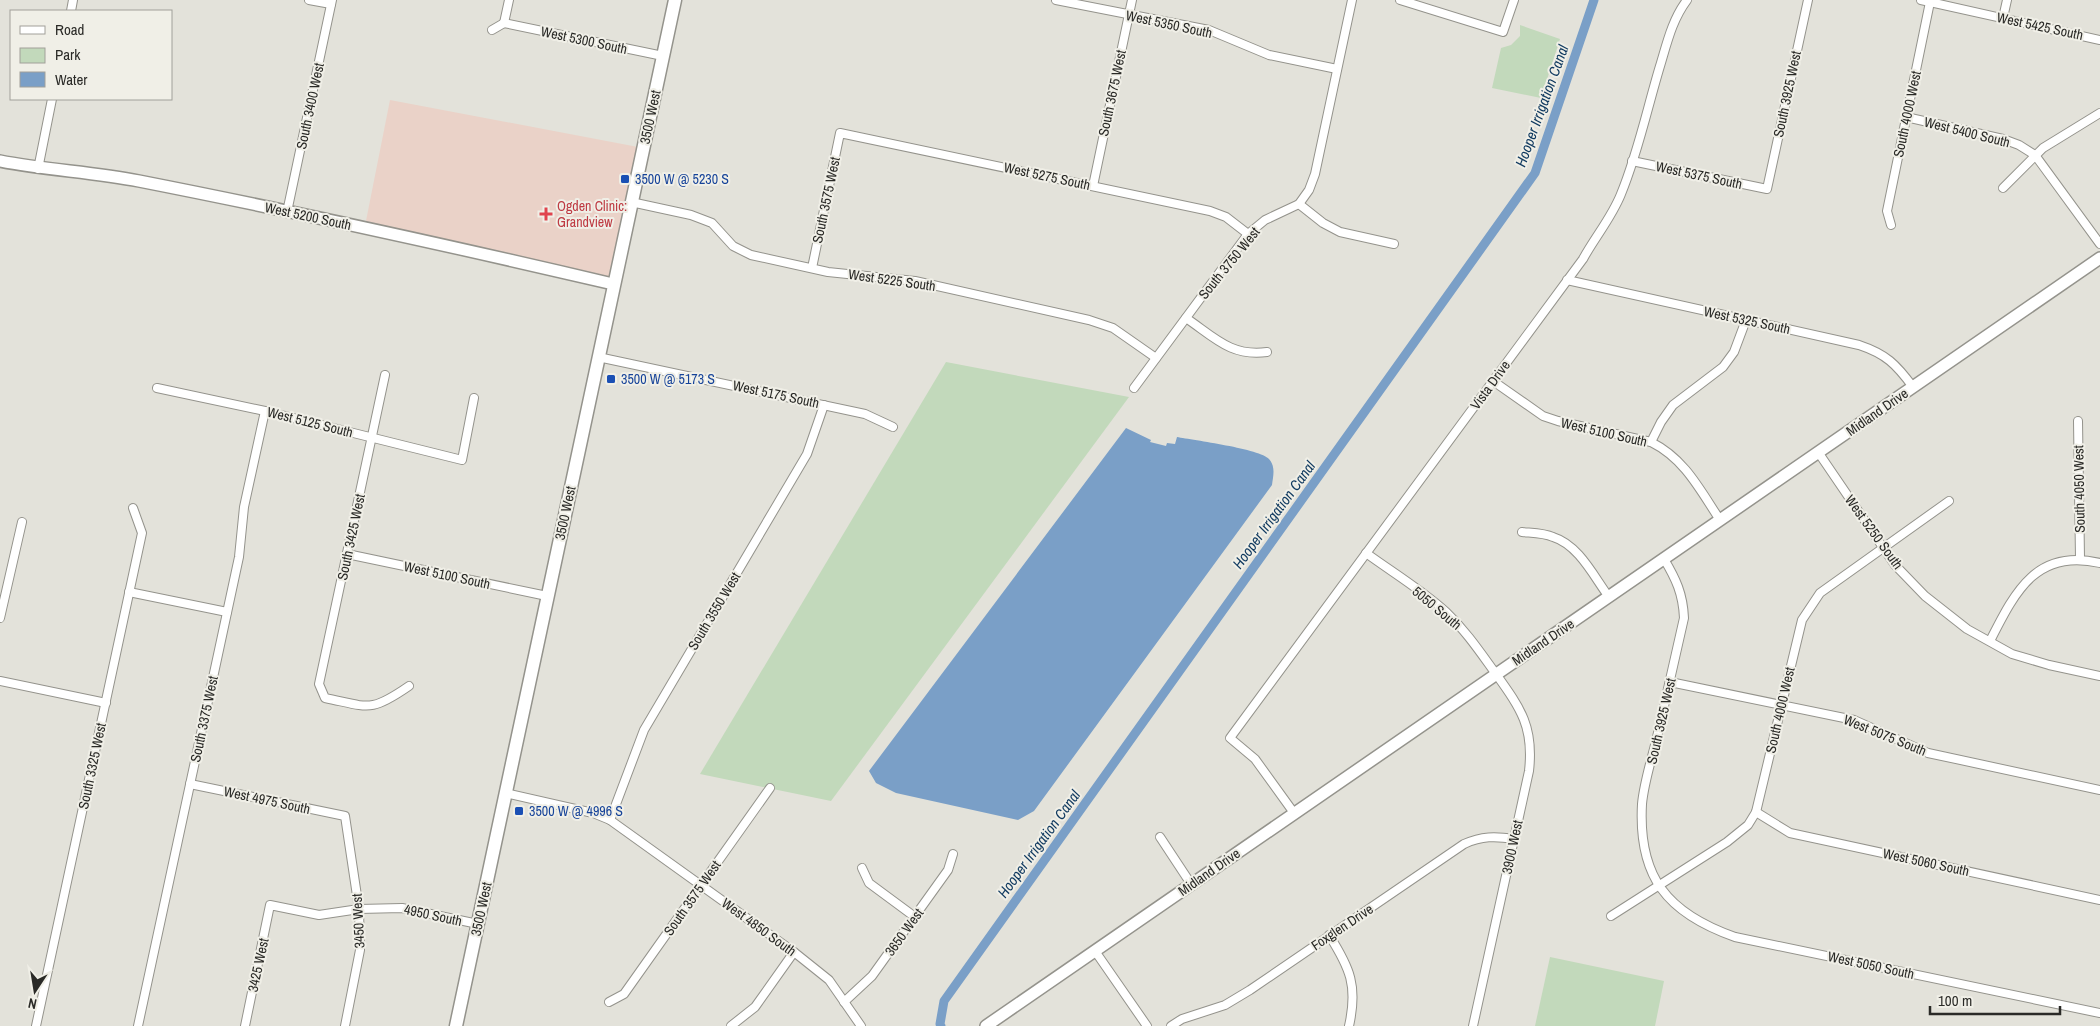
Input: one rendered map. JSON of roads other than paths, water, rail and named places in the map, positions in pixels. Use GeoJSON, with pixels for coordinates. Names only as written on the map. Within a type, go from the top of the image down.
{"type":"FeatureCollection","features":[{"type":"Feature","properties":{"kind":"main road","name":"3500 West"},"geometry":{"type":"LineString","coordinates":[[456,1026],[675,0]]}},
{"type":"Feature","properties":{"kind":"street"},"geometry":{"type":"LineString","coordinates":[[309,0],[332,2]]}},
{"type":"Feature","properties":{"kind":"street"},"geometry":{"type":"LineString","coordinates":[[492,30],[504,23],[509,0]]}},
{"type":"Feature","properties":{"kind":"street","name":"West 5350 South"},"geometry":{"type":"LineString","coordinates":[[1056,0],[1209,30],[1268,55],[1337,69]]}},
{"type":"Feature","properties":{"kind":"street","name":"South 3675 West"},"geometry":{"type":"LineString","coordinates":[[1093,186],[1132,0]]}},
{"type":"Feature","properties":{"kind":"street"},"geometry":{"type":"LineString","coordinates":[[1352,0],[1315,174],[1309,190],[1299,204],[1323,223],[1340,232],[1394,244]]}},
{"type":"Feature","properties":{"kind":"street"},"geometry":{"type":"LineString","coordinates":[[1400,0],[1503,32],[1514,0]]}},
{"type":"Feature","properties":{"kind":"street","name":"Vista Drive"},"geometry":{"type":"LineString","coordinates":[[1294,813],[1255,759],[1230,738],[1567,280],[1610,216],[1621,194],[1632,161],[1672,26],[1687,0]]}},
{"type":"Feature","properties":{"kind":"street","name":"South 3925 West"},"geometry":{"type":"LineString","coordinates":[[1767,189],[1808,0]]}},
{"type":"Feature","properties":{"kind":"street","name":"West 5425 South"},"geometry":{"type":"LineString","coordinates":[[1921,0],[2100,40]]}},
{"type":"Feature","properties":{"kind":"street"},"geometry":{"type":"LineString","coordinates":[[2003,18],[2007,0]]}},
{"type":"Feature","properties":{"kind":"street","name":"South 3400 West"},"geometry":{"type":"LineString","coordinates":[[288,212],[332,2]]}},
{"type":"Feature","properties":{"kind":"street","name":"South 4000 West"},"geometry":{"type":"LineString","coordinates":[[1891,226],[1887,211],[1930,2]]}},
{"type":"Feature","properties":{"kind":"street","name":"West 5300 South"},"geometry":{"type":"LineString","coordinates":[[504,23],[663,56]]}},
{"type":"Feature","properties":{"kind":"street"},"geometry":{"type":"LineString","coordinates":[[38,169],[52,100]]}},
{"type":"Feature","properties":{"kind":"street"},"geometry":{"type":"LineString","coordinates":[[2003,188],[2035,155],[2100,113]]}},
{"type":"Feature","properties":{"kind":"street","name":"West 5400 South"},"geometry":{"type":"LineString","coordinates":[[1906,117],[2003,139],[2019,145],[2035,155],[2100,244]]}},
{"type":"Feature","properties":{"kind":"street","name":"West 5275 South"},"geometry":{"type":"LineString","coordinates":[[840,133],[1210,211],[1226,217],[1248,234]]}},
{"type":"Feature","properties":{"kind":"street","name":"South 3575 West"},"geometry":{"type":"LineString","coordinates":[[812,268],[840,133]]}},
{"type":"Feature","properties":{"kind":"street","name":"West 5200 South"},"geometry":{"type":"LineString","coordinates":[[0,160],[38,169],[130,180],[288,212],[613,284]]}},
{"type":"Feature","properties":{"kind":"street","name":"West 5375 South"},"geometry":{"type":"LineString","coordinates":[[1632,161],[1767,189]]}},
{"type":"Feature","properties":{"kind":"street","name":"West 5225 South"},"geometry":{"type":"LineString","coordinates":[[631,202],[691,215],[712,223],[733,246],[751,255],[828,272],[915,281],[1089,320],[1113,328],[1156,358]]}},
{"type":"Feature","properties":{"kind":"street","name":"South 3750 West"},"geometry":{"type":"LineString","coordinates":[[1134,388],[1248,234],[1265,220],[1299,204]]}},
{"type":"Feature","properties":{"kind":"street","name":"Midland Drive"},"geometry":{"type":"LineString","coordinates":[[986,1026],[2100,258]]}},
{"type":"Feature","properties":{"kind":"street","name":"West 5325 South"},"geometry":{"type":"LineString","coordinates":[[1567,280],[1859,345],[1878,352],[1895,364],[1913,387]]}},
{"type":"Feature","properties":{"kind":"street"},"geometry":{"type":"LineString","coordinates":[[1186,318],[1233,350],[1251,354],[1267,352]]}},
{"type":"Feature","properties":{"kind":"street"},"geometry":{"type":"LineString","coordinates":[[1651,442],[1661,422],[1673,405],[1723,367],[1734,352],[1746,320]]}},
{"type":"Feature","properties":{"kind":"street","name":"West 5175 South"},"geometry":{"type":"LineString","coordinates":[[598,357],[824,404],[865,414],[893,427]]}},
{"type":"Feature","properties":{"kind":"street","name":"South 3425 West"},"geometry":{"type":"LineString","coordinates":[[385,375],[319,684],[325,698],[371,707],[386,702],[408,686]]}},
{"type":"Feature","properties":{"kind":"street","name":"West 5100 South"},"geometry":{"type":"LineString","coordinates":[[1493,381],[1543,416],[1651,442],[1677,458],[1720,520]]}},
{"type":"Feature","properties":{"kind":"street","name":"West 5125 South"},"geometry":{"type":"LineString","coordinates":[[157,388],[265,411],[462,460],[474,398]]}},
{"type":"Feature","properties":{"kind":"street","name":"South 3550 West"},"geometry":{"type":"LineString","coordinates":[[610,820],[644,730],[807,454],[824,404]]}},
{"type":"Feature","properties":{"kind":"street","name":"South 3375 West"},"geometry":{"type":"LineString","coordinates":[[138,1026],[239,557],[244,507],[265,411]]}},
{"type":"Feature","properties":{"kind":"street","name":"South 4050 West"},"geometry":{"type":"LineString","coordinates":[[2078,421],[2080,558]]}},
{"type":"Feature","properties":{"kind":"street","name":"West 5250 South"},"geometry":{"type":"LineString","coordinates":[[1818,452],[1895,565],[1925,596],[1967,628],[2012,654],[2049,665],[2100,676]]}},
{"type":"Feature","properties":{"kind":"street","name":"South 4000 West"},"geometry":{"type":"LineString","coordinates":[[1611,916],[1727,842],[1748,825],[1756,812],[1802,620],[1820,593],[1949,501]]}},
{"type":"Feature","properties":{"kind":"street","name":"South 3325 West"},"geometry":{"type":"LineString","coordinates":[[36,1026],[142,533],[133,508]]}},
{"type":"Feature","properties":{"kind":"street"},"geometry":{"type":"LineString","coordinates":[[0,618],[22,522]]}},
{"type":"Feature","properties":{"kind":"street"},"geometry":{"type":"LineString","coordinates":[[1522,532],[1554,537],[1569,546],[1580,556],[1609,597]]}},
{"type":"Feature","properties":{"kind":"street","name":"5050 South"},"geometry":{"type":"LineString","coordinates":[[1366,553],[1445,611],[1471,638],[1496,674]]}},
{"type":"Feature","properties":{"kind":"street","name":"West 5100 South"},"geometry":{"type":"LineString","coordinates":[[347,554],[547,596]]}},
{"type":"Feature","properties":{"kind":"street"},"geometry":{"type":"LineString","coordinates":[[1990,641],[2012,597],[2034,575],[2058,561],[2080,558],[2100,563]]}},
{"type":"Feature","properties":{"kind":"street","name":"South 3925 West"},"geometry":{"type":"LineString","coordinates":[[1659,885],[1648,864],[1643,839],[1642,802],[1684,618],[1683,599],[1677,580],[1664,559]]}},
{"type":"Feature","properties":{"kind":"street"},"geometry":{"type":"LineString","coordinates":[[130,592],[227,612]]}},
{"type":"Feature","properties":{"kind":"street","name":"3900 West"},"geometry":{"type":"LineString","coordinates":[[1473,1026],[1532,750],[1525,718],[1516,701],[1496,674]]}},
{"type":"Feature","properties":{"kind":"street"},"geometry":{"type":"LineString","coordinates":[[0,681],[106,703]]}},
{"type":"Feature","properties":{"kind":"street","name":"West 5075 South"},"geometry":{"type":"LineString","coordinates":[[1670,682],[1854,720],[1928,753],[2100,790]]}},
{"type":"Feature","properties":{"kind":"street","name":"West 4975 South"},"geometry":{"type":"LineString","coordinates":[[190,784],[345,816]]}},
{"type":"Feature","properties":{"kind":"street","name":"South 3575 West"},"geometry":{"type":"LineString","coordinates":[[609,1002],[624,994],[770,788]]}},
{"type":"Feature","properties":{"kind":"street","name":"West 4850 South"},"geometry":{"type":"LineString","coordinates":[[505,793],[593,813],[610,820],[794,952],[828,980],[860,1026]]}},
{"type":"Feature","properties":{"kind":"street","name":"West 5060 South"},"geometry":{"type":"LineString","coordinates":[[1756,812],[1790,833],[2100,900]]}},
{"type":"Feature","properties":{"kind":"street","name":"3450 West"},"geometry":{"type":"LineString","coordinates":[[345,816],[359,909],[360,950],[346,1026]]}},
{"type":"Feature","properties":{"kind":"street"},"geometry":{"type":"LineString","coordinates":[[1160,836],[1191,884]]}},
{"type":"Feature","properties":{"kind":"street","name":"Foxglen Drive"},"geometry":{"type":"LineString","coordinates":[[1171,1026],[1182,1019],[1225,1005],[1250,990],[1464,844],[1480,837],[1495,836],[1514,839]]}},
{"type":"Feature","properties":{"kind":"street","name":"3650 West"},"geometry":{"type":"LineString","coordinates":[[844,1002],[872,976],[948,870],[953,854]]}},
{"type":"Feature","properties":{"kind":"street"},"geometry":{"type":"LineString","coordinates":[[862,868],[869,883],[915,917]]}},
{"type":"Feature","properties":{"kind":"street","name":"West 5050 South"},"geometry":{"type":"LineString","coordinates":[[1659,885],[1683,913],[1710,928],[1735,937],[2100,1013]]}},
{"type":"Feature","properties":{"kind":"street","name":"4950 South"},"geometry":{"type":"LineString","coordinates":[[270,905],[319,915],[359,909],[402,908],[478,924]]}},
{"type":"Feature","properties":{"kind":"street","name":"3425 West"},"geometry":{"type":"LineString","coordinates":[[246,1026],[270,905]]}},
{"type":"Feature","properties":{"kind":"street"},"geometry":{"type":"LineString","coordinates":[[1329,935],[1346,961],[1352,981],[1353,1009],[1350,1026]]}},
{"type":"Feature","properties":{"kind":"street"},"geometry":{"type":"LineString","coordinates":[[1095,951],[1146,1026]]}},
{"type":"Feature","properties":{"kind":"street"},"geometry":{"type":"LineString","coordinates":[[731,1026],[754,1006],[794,952]]}},
{"type":"Feature","properties":{"kind":"water"},"geometry":{"type":"Polygon","coordinates":[[[1126,428],[1151,440],[1150,442],[1166,446],[1167,443],[1175,444],[1177,437],[1241,448],[1263,455],[1273,465],[1272,485],[1034,811],[1018,820],[896,793],[876,783],[869,771],[1126,428]]]}},
{"type":"Feature","properties":{"kind":"waterway","name":"Hooper Irrigation Canal"},"geometry":{"type":"LineString","coordinates":[[941,1026],[944,1001],[1535,173],[1594,0]]}},
{"type":"Feature","properties":{"kind":"place","name":"3500 W @ 5230 S"},"geometry":{"type":"Point","coordinates":[625,179]}},
{"type":"Feature","properties":{"kind":"place","name":"Ogden Clinic: Grandview"},"geometry":{"type":"Point","coordinates":[546,214]}},
{"type":"Feature","properties":{"kind":"place","name":"3500 W @ 5173 S"},"geometry":{"type":"Point","coordinates":[611,379]}},
{"type":"Feature","properties":{"kind":"place","name":"3500 W @ 4996 S"},"geometry":{"type":"Point","coordinates":[519,811]}}]}
